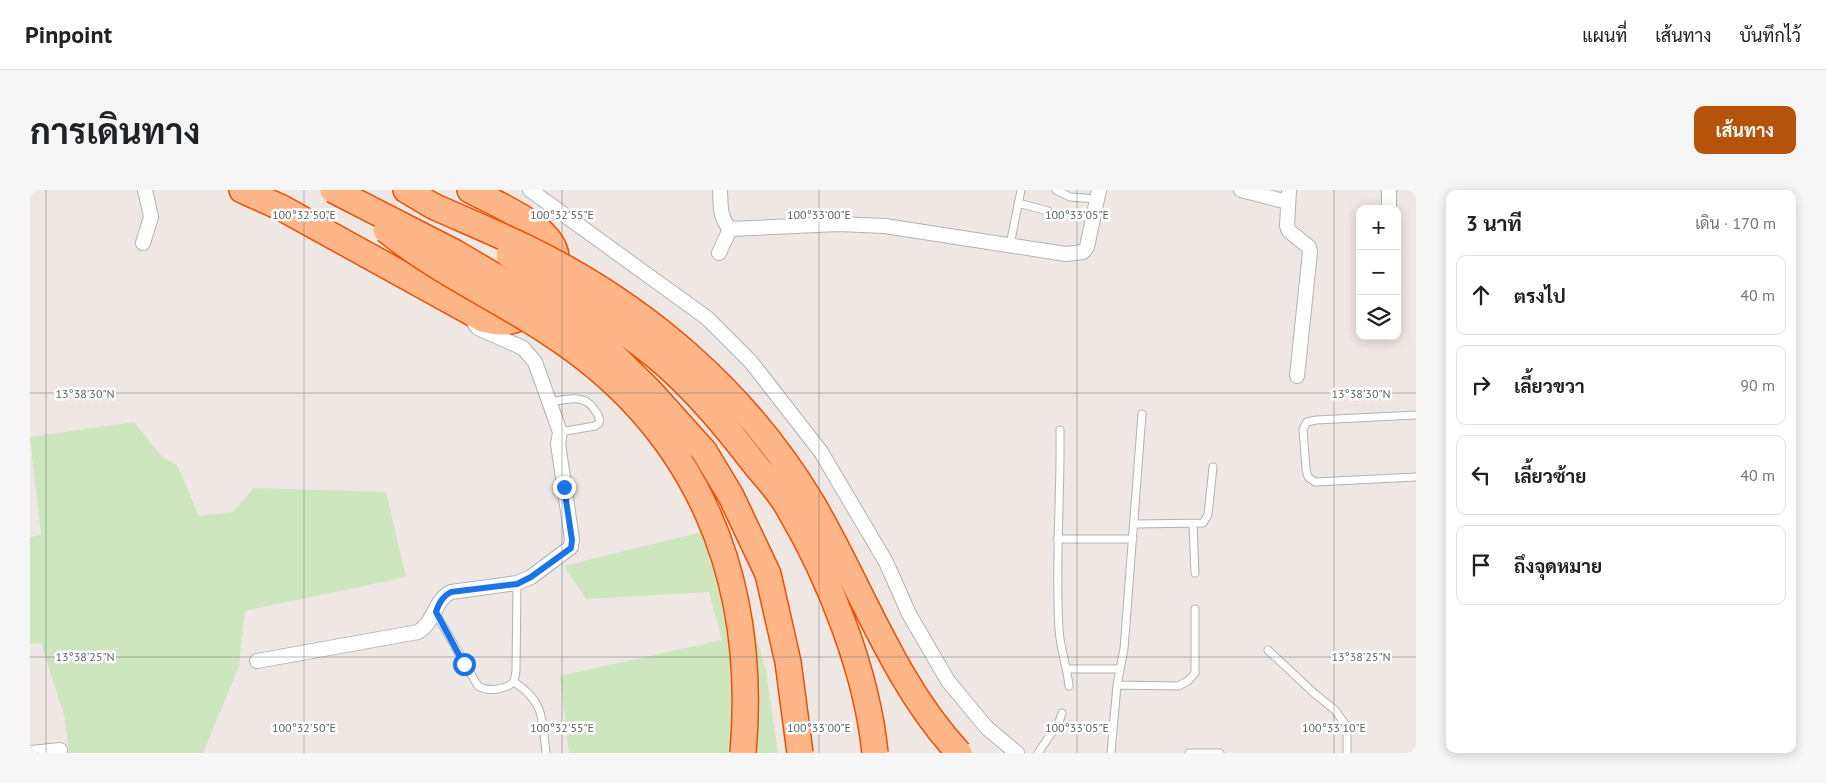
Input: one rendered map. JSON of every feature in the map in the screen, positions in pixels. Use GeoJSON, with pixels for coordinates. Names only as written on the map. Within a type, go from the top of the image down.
{"type":"FeatureCollection","features":[{"type":"Feature","properties":{"kind":"highway"},"geometry":{"type":"LineString","coordinates":[[242,190],[282,208],[483,319],[498,323],[518,320],[556,261],[557,252],[549,238],[538,228],[470,190]]}},
{"type":"Feature","properties":{"kind":"highway"},"geometry":{"type":"LineString","coordinates":[[406,190],[601,314],[659,359],[717,415],[788,507],[826,581],[852,653],[865,701],[875,753]]}},
{"type":"Feature","properties":{"kind":"highway"},"geometry":{"type":"LineString","coordinates":[[338,192],[422,257],[548,332],[587,359],[621,388],[648,418],[669,447],[704,506],[730,574],[739,612],[744,650],[746,690],[743,753]]}},
{"type":"Feature","properties":{"kind":"highway"},"geometry":{"type":"LineString","coordinates":[[338,192],[454,252],[554,311],[607,349],[651,392],[704,451],[731,496],[768,574],[788,662],[800,753]]}},
{"type":"Feature","properties":{"kind":"highway"},"geometry":{"type":"LineString","coordinates":[[433,206],[527,248],[613,296],[691,356],[727,390],[758,426],[812,503],[890,653],[932,718],[959,753]]}},
{"type":"Feature","properties":{"kind":"street"},"geometry":{"type":"LineString","coordinates":[[143,243],[151,218],[145,190]]}},
{"type":"Feature","properties":{"kind":"street"},"geometry":{"type":"LineString","coordinates":[[530,190],[707,318],[751,362],[821,452],[886,562],[914,622],[948,681],[987,728],[1017,753]]}},
{"type":"Feature","properties":{"kind":"street"},"geometry":{"type":"LineString","coordinates":[[720,190],[721,214],[723,221],[730,229]]}},
{"type":"Feature","properties":{"kind":"street"},"geometry":{"type":"LineString","coordinates":[[1241,190],[1288,196],[1289,231],[1309,247],[1297,376]]}},
{"type":"Feature","properties":{"kind":"street"},"geometry":{"type":"LineString","coordinates":[[1389,190],[1389,205]]}},
{"type":"Feature","properties":{"kind":"street"},"geometry":{"type":"LineString","coordinates":[[730,229],[838,224],[885,226],[1066,254],[1083,252],[1087,247],[1098,194]]}},
{"type":"Feature","properties":{"kind":"street"},"geometry":{"type":"LineString","coordinates":[[719,253],[730,229]]}},
{"type":"Feature","properties":{"kind":"street"},"geometry":{"type":"LineString","coordinates":[[257,662],[418,632],[427,627],[444,596],[451,592],[517,584],[531,577],[571,548],[572,540],[558,444],[560,432],[535,362],[523,348],[478,328],[458,306]]}},
{"type":"Feature","properties":{"kind":"street"},"geometry":{"type":"LineString","coordinates":[[32,753],[60,750]]}},
{"type":"Feature","properties":{"kind":"lane"},"geometry":{"type":"LineString","coordinates":[[1010,245],[1021,190]]}},
{"type":"Feature","properties":{"kind":"lane"},"geometry":{"type":"LineString","coordinates":[[1056,190],[1070,197],[1098,194]]}},
{"type":"Feature","properties":{"kind":"lane"},"geometry":{"type":"LineString","coordinates":[[1018,203],[1048,211]]}},
{"type":"Feature","properties":{"kind":"lane"},"geometry":{"type":"LineString","coordinates":[[550,402],[583,399],[591,404],[599,416],[599,423],[595,426],[560,432]]}},
{"type":"Feature","properties":{"kind":"lane"},"geometry":{"type":"LineString","coordinates":[[1111,753],[1119,669],[1124,649],[1134,539],[1142,414]]}},
{"type":"Feature","properties":{"kind":"lane"},"geometry":{"type":"LineString","coordinates":[[1416,416],[1316,420],[1307,422],[1303,429],[1306,469],[1308,477],[1315,482],[1416,477]]}},
{"type":"Feature","properties":{"kind":"lane"},"geometry":{"type":"LineString","coordinates":[[1060,430],[1061,483],[1057,539],[1059,631],[1069,686]]}},
{"type":"Feature","properties":{"kind":"lane"},"geometry":{"type":"LineString","coordinates":[[1135,524],[1203,523],[1208,515],[1213,467]]}},
{"type":"Feature","properties":{"kind":"lane"},"geometry":{"type":"LineString","coordinates":[[1193,524],[1195,573]]}},
{"type":"Feature","properties":{"kind":"lane"},"geometry":{"type":"LineString","coordinates":[[1057,539],[1134,539]]}},
{"type":"Feature","properties":{"kind":"lane"},"geometry":{"type":"LineString","coordinates":[[436,612],[478,686],[484,690],[508,686],[514,682],[516,671],[517,584]]}},
{"type":"Feature","properties":{"kind":"lane"},"geometry":{"type":"LineString","coordinates":[[1117,685],[1178,686],[1188,681],[1195,673],[1195,610]]}},
{"type":"Feature","properties":{"kind":"lane"},"geometry":{"type":"LineString","coordinates":[[1268,650],[1335,710],[1347,727],[1347,753]]}},
{"type":"Feature","properties":{"kind":"lane"},"geometry":{"type":"LineString","coordinates":[[1067,669],[1119,669]]}},
{"type":"Feature","properties":{"kind":"lane"},"geometry":{"type":"LineString","coordinates":[[514,682],[529,692],[541,713],[546,753]]}},
{"type":"Feature","properties":{"kind":"lane"},"geometry":{"type":"LineString","coordinates":[[1038,753],[1059,722],[1062,713]]}},
{"type":"Feature","properties":{"kind":"lane"},"geometry":{"type":"LineString","coordinates":[[1189,753],[1220,753]]}},
{"type":"Feature","properties":{"kind":"green space"},"geometry":{"type":"Polygon","coordinates":[[[134,422],[162,457],[177,465],[199,516],[233,512],[254,488],[386,492],[406,577],[245,611],[239,666],[203,753],[69,753],[65,718],[41,643],[30,644],[30,537],[41,535],[30,437],[134,422]]]}},
{"type":"Feature","properties":{"kind":"green space"},"geometry":{"type":"Polygon","coordinates":[[[714,529],[751,616],[766,671],[778,753],[569,753],[560,676],[722,640],[709,592],[586,599],[564,566],[714,529]]]}},
{"type":"Feature","properties":{"kind":"route"},"geometry":{"type":"LineString","coordinates":[[464,664],[436,612],[439,603],[444,596],[451,592],[517,584],[531,577],[571,548],[572,540],[564,487]]}}]}
